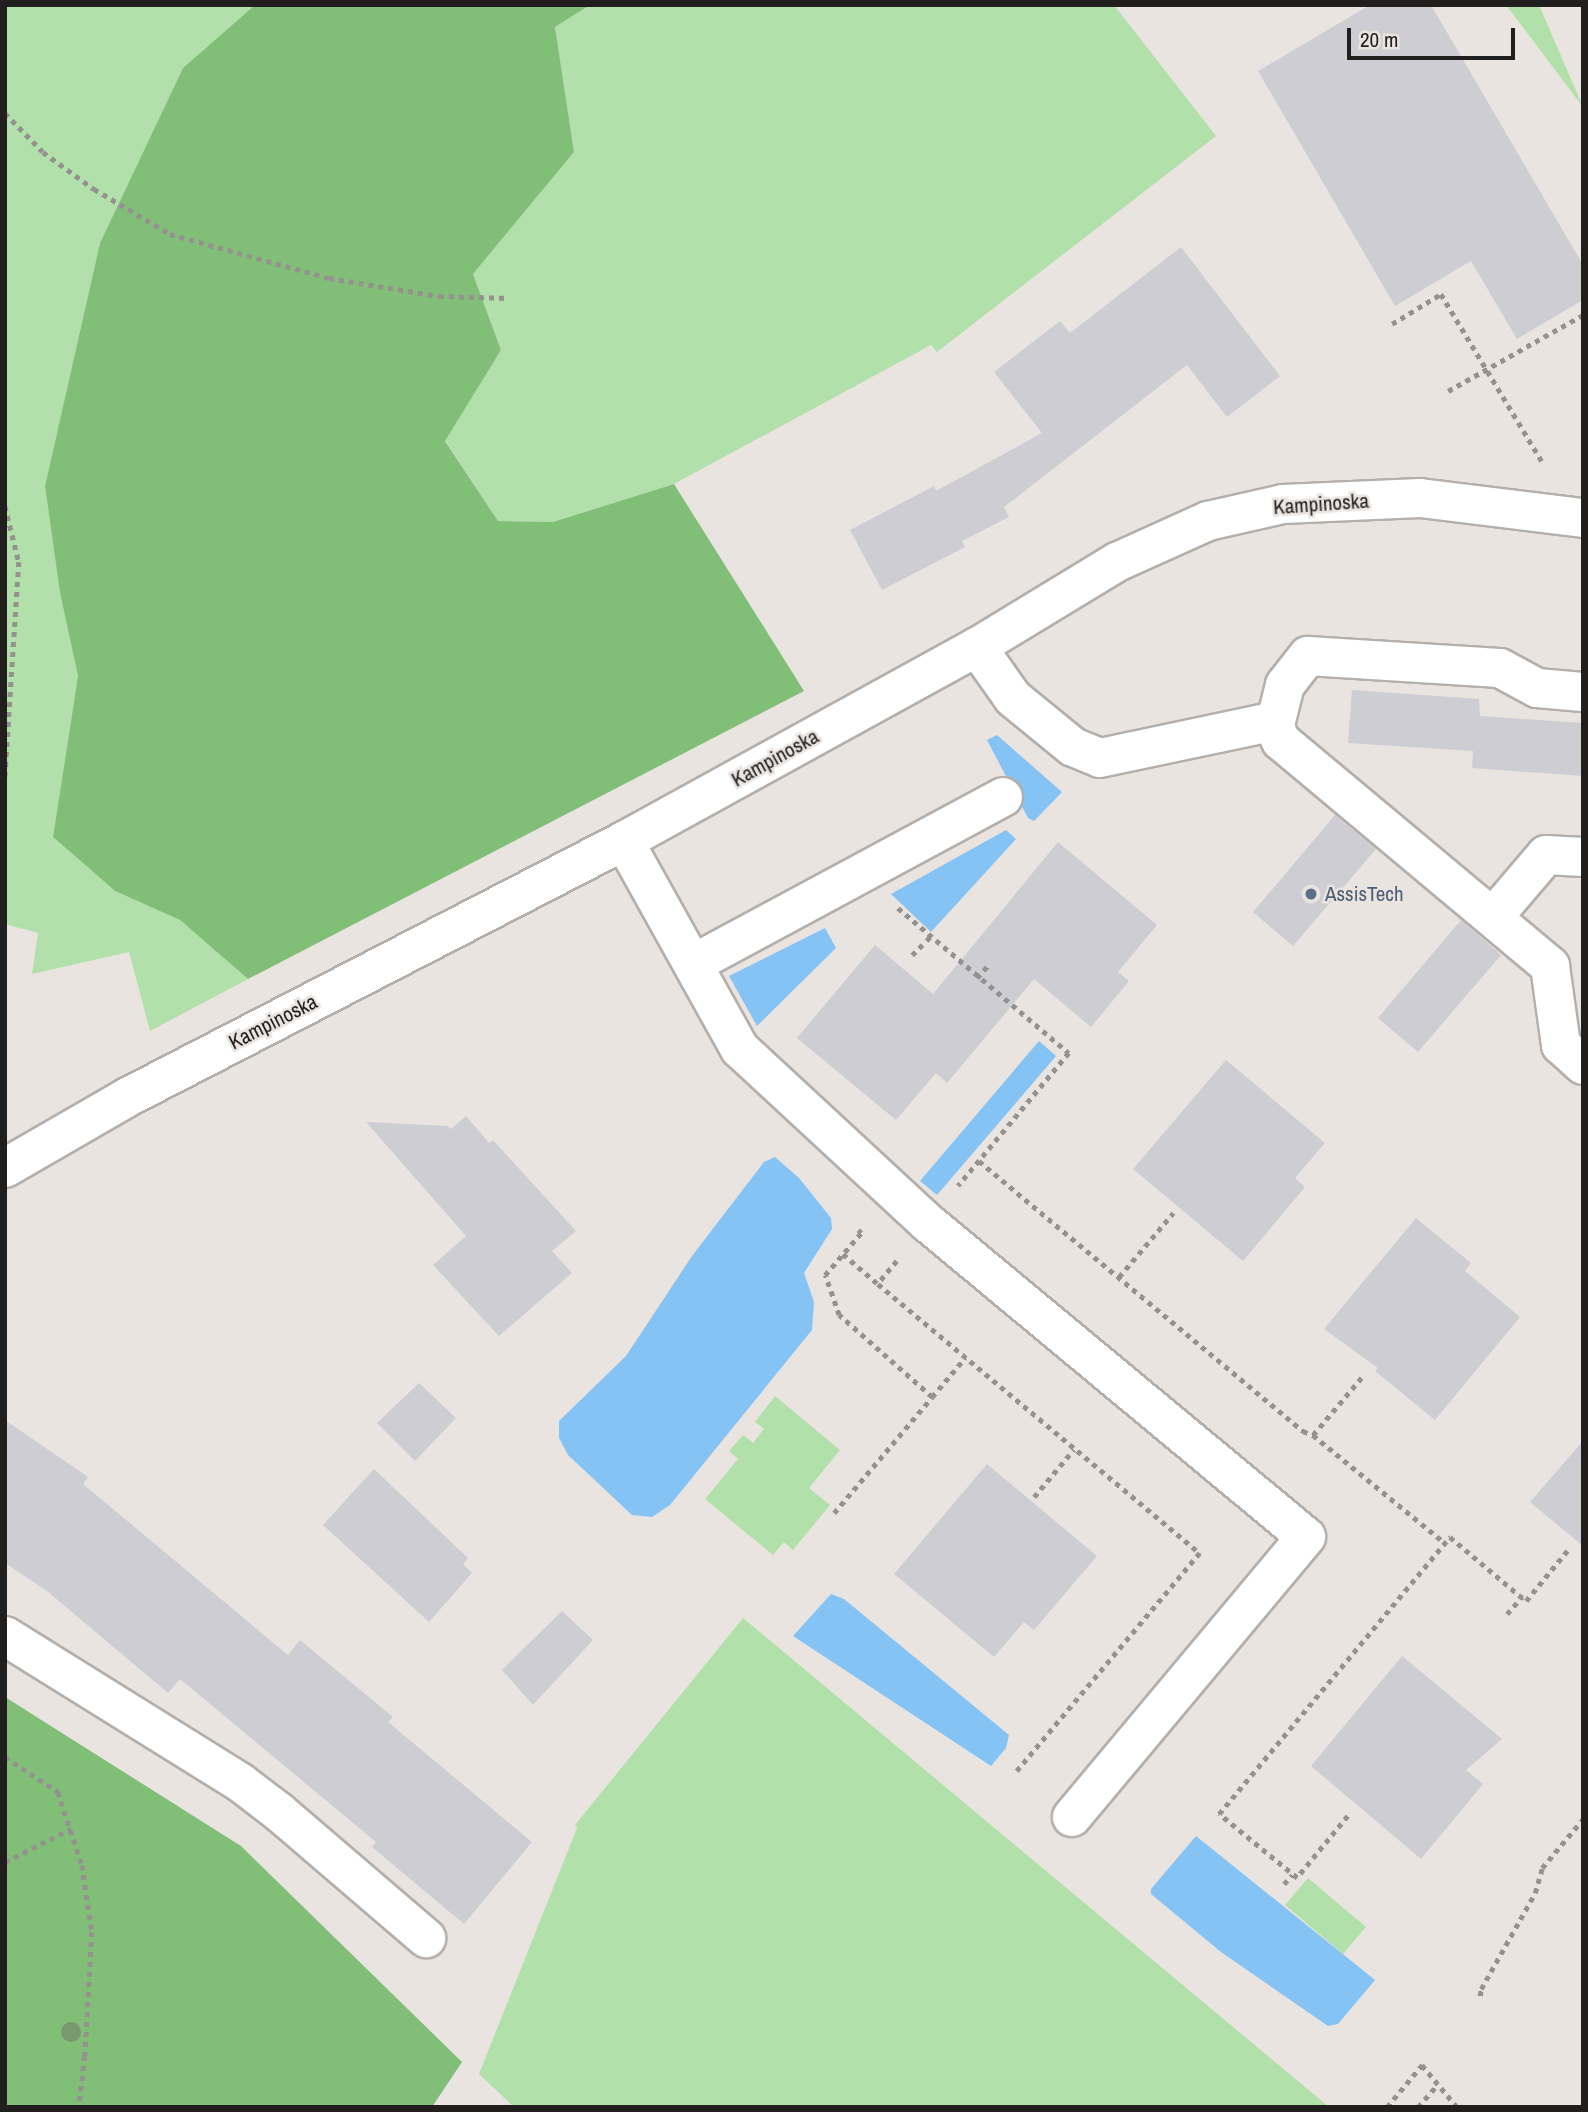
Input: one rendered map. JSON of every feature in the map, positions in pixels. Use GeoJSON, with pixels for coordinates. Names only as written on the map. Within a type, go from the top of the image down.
{"type":"FeatureCollection","features":[{"type":"Feature","properties":{"kind":"street","name":"Kampinoska"},"geometry":{"type":"LineString","coordinates":[[5,1168],[126,1098],[624,841],[977,646],[1116,562],[1208,521],[1283,504],[1420,498],[1583,518]]}},
{"type":"Feature","properties":{"kind":"street"},"geometry":{"type":"LineString","coordinates":[[977,646],[1013,698],[1073,747],[1100,758],[1276,722]]}},
{"type":"Feature","properties":{"kind":"street"},"geometry":{"type":"LineString","coordinates":[[1583,692],[1537,688],[1500,668],[1308,656],[1285,685],[1276,722],[1281,741],[1494,916],[1550,966],[1561,1045],[1583,1065]]}},
{"type":"Feature","properties":{"kind":"street"},"geometry":{"type":"LineString","coordinates":[[693,964],[1003,797]]}},
{"type":"Feature","properties":{"kind":"street"},"geometry":{"type":"LineString","coordinates":[[624,841],[740,1049],[928,1223],[1306,1537],[1072,1817]]}},
{"type":"Feature","properties":{"kind":"street"},"geometry":{"type":"LineString","coordinates":[[1494,916],[1546,855],[1583,857]]}},
{"type":"Feature","properties":{"kind":"street"},"geometry":{"type":"LineString","coordinates":[[5,1636],[241,1783],[279,1812],[426,1938]]}},
{"type":"Feature","properties":{"kind":"path"},"geometry":{"type":"LineString","coordinates":[[5,113],[43,152],[94,189],[170,234],[329,278],[439,296],[509,298]]}},
{"type":"Feature","properties":{"kind":"path"},"geometry":{"type":"LineString","coordinates":[[1392,324],[1441,295],[1547,469]]}},
{"type":"Feature","properties":{"kind":"path"},"geometry":{"type":"LineString","coordinates":[[1448,391],[1583,315]]}},
{"type":"Feature","properties":{"kind":"path"},"geometry":{"type":"LineString","coordinates":[[5,506],[19,562],[5,778]]}},
{"type":"Feature","properties":{"kind":"path"},"geometry":{"type":"LineString","coordinates":[[912,956],[930,937]]}},
{"type":"Feature","properties":{"kind":"path"},"geometry":{"type":"LineString","coordinates":[[977,978],[989,964]]}},
{"type":"Feature","properties":{"kind":"path"},"geometry":{"type":"LineString","coordinates":[[979,1161],[1303,1432],[1313,1435],[1445,1543]]}},
{"type":"Feature","properties":{"kind":"path"},"geometry":{"type":"LineString","coordinates":[[1119,1277],[1173,1213]]}},
{"type":"Feature","properties":{"kind":"path"},"geometry":{"type":"LineString","coordinates":[[843,1254],[878,1284]]}},
{"type":"Feature","properties":{"kind":"path"},"geometry":{"type":"LineString","coordinates":[[825,1275],[839,1315],[933,1397]]}},
{"type":"Feature","properties":{"kind":"path"},"geometry":{"type":"LineString","coordinates":[[834,1513],[965,1358]]}},
{"type":"Feature","properties":{"kind":"path"},"geometry":{"type":"LineString","coordinates":[[1313,1435],[1363,1377]]}},
{"type":"Feature","properties":{"kind":"path"},"geometry":{"type":"LineString","coordinates":[[1034,1497],[1074,1449]]}},
{"type":"Feature","properties":{"kind":"path"},"geometry":{"type":"LineString","coordinates":[[1348,1816],[1297,1878],[1219,1814],[1450,1537],[1526,1601],[1567,1551]]}},
{"type":"Feature","properties":{"kind":"path"},"geometry":{"type":"LineString","coordinates":[[1507,1615],[1522,1597]]}},
{"type":"Feature","properties":{"kind":"path"},"geometry":{"type":"LineString","coordinates":[[5,1757],[58,1792],[82,1865],[92,1933],[79,2107]]}},
{"type":"Feature","properties":{"kind":"path"},"geometry":{"type":"LineString","coordinates":[[1480,1996],[1481,1989],[1535,1893],[1542,1868],[1583,1819]]}},
{"type":"Feature","properties":{"kind":"path"},"geometry":{"type":"LineString","coordinates":[[5,1862],[71,1829]]}},
{"type":"Feature","properties":{"kind":"path"},"geometry":{"type":"LineString","coordinates":[[1284,1884],[1292,1875]]}},
{"type":"Feature","properties":{"kind":"path"},"geometry":{"type":"LineString","coordinates":[[1387,2107],[1422,2065],[1457,2107]]}},
{"type":"Feature","properties":{"kind":"path"},"geometry":{"type":"LineString","coordinates":[[1418,2107],[1438,2084]]}},
{"type":"Feature","properties":{"kind":"green space"},"geometry":{"type":"Polygon","coordinates":[[[5,5],[255,5],[183,68],[100,243],[45,486],[60,593],[78,676],[53,837],[115,891],[180,920],[248,979],[150,1031],[129,952],[32,974],[38,933],[5,924],[5,5]]]}},
{"type":"Feature","properties":{"kind":"green space"},"geometry":{"type":"Polygon","coordinates":[[[255,5],[590,5],[555,27],[574,152],[473,274],[501,350],[445,441],[498,521],[553,522],[674,484],[804,691],[248,979],[180,920],[115,891],[53,837],[78,676],[60,593],[45,486],[100,243],[183,68],[255,5]]]}},
{"type":"Feature","properties":{"kind":"green space"},"geometry":{"type":"Polygon","coordinates":[[[590,5],[1114,5],[1216,136],[937,352],[931,345],[674,484],[553,522],[498,521],[445,440],[501,350],[473,274],[574,152],[555,27],[590,5]]]}},
{"type":"Feature","properties":{"kind":"green space"},"geometry":{"type":"Polygon","coordinates":[[[1506,5],[1539,5],[1583,107],[1506,5]]]}},
{"type":"Feature","properties":{"kind":"green space"},"geometry":{"type":"Polygon","coordinates":[[[775,1396],[840,1450],[809,1488],[830,1505],[793,1550],[784,1542],[773,1555],[705,1499],[738,1459],[729,1451],[743,1435],[753,1443],[764,1429],[755,1422],[775,1396]]]}},
{"type":"Feature","properties":{"kind":"green space"},"geometry":{"type":"Polygon","coordinates":[[[743,1618],[1329,2107],[514,2107],[479,2074],[577,1828],[575,1825],[743,1618]]]}},
{"type":"Feature","properties":{"kind":"green space"},"geometry":{"type":"Polygon","coordinates":[[[5,1697],[241,1846],[462,2062],[432,2107],[5,2107],[5,1697]]]}},
{"type":"Feature","properties":{"kind":"green space"},"geometry":{"type":"Polygon","coordinates":[[[1308,1878],[1366,1927],[1343,1954],[1285,1905],[1308,1878]]]}},
{"type":"Feature","properties":{"kind":"water"},"geometry":{"type":"Polygon","coordinates":[[[997,735],[1062,792],[1034,821],[1028,818],[987,740],[997,735]]]}},
{"type":"Feature","properties":{"kind":"water"},"geometry":{"type":"Polygon","coordinates":[[[1006,830],[1016,839],[931,932],[891,894],[1006,830]]]}},
{"type":"Feature","properties":{"kind":"water"},"geometry":{"type":"Polygon","coordinates":[[[825,928],[836,948],[757,1026],[729,976],[825,928]]]}},
{"type":"Feature","properties":{"kind":"water"},"geometry":{"type":"Polygon","coordinates":[[[1039,1041],[1056,1056],[937,1195],[920,1181],[1039,1041]]]}},
{"type":"Feature","properties":{"kind":"water"},"geometry":{"type":"Polygon","coordinates":[[[775,1157],[799,1178],[831,1218],[832,1229],[804,1273],[814,1302],[812,1330],[670,1505],[652,1517],[632,1515],[568,1455],[559,1438],[559,1421],[626,1356],[692,1256],[764,1162],[775,1157]]]}},
{"type":"Feature","properties":{"kind":"water"},"geometry":{"type":"Polygon","coordinates":[[[831,1594],[844,1599],[1009,1735],[1006,1748],[991,1766],[793,1636],[831,1594]]]}},
{"type":"Feature","properties":{"kind":"water"},"geometry":{"type":"Polygon","coordinates":[[[1196,1836],[1375,1980],[1338,2024],[1328,2026],[1221,1952],[1151,1894],[1151,1889],[1196,1836]]]}},
{"type":"Feature","properties":{"kind":"building"},"geometry":{"type":"Polygon","coordinates":[[[1370,5],[1431,5],[1583,265],[1583,300],[1517,339],[1471,261],[1395,306],[1258,71],[1370,5]]]}},
{"type":"Feature","properties":{"kind":"building"},"geometry":{"type":"Polygon","coordinates":[[[1181,247],[1280,376],[1227,417],[1187,365],[1004,507],[1009,517],[962,541],[965,547],[882,590],[850,530],[934,486],[936,491],[1042,433],[994,372],[1060,321],[1070,333],[1181,247]]]}},
{"type":"Feature","properties":{"kind":"building"},"geometry":{"type":"Polygon","coordinates":[[[1352,690],[1479,699],[1480,716],[1583,723],[1583,776],[1472,768],[1473,751],[1348,743],[1352,690]]]}},
{"type":"Feature","properties":{"kind":"building"},"geometry":{"type":"Polygon","coordinates":[[[1335,815],[1376,849],[1293,946],[1253,912],[1335,815]]]}},
{"type":"Feature","properties":{"kind":"building"},"geometry":{"type":"Polygon","coordinates":[[[1058,842],[1157,925],[1118,972],[1129,981],[1091,1027],[1034,979],[947,1083],[936,1073],[896,1120],[797,1038],[875,945],[933,994],[1058,842]]]}},
{"type":"Feature","properties":{"kind":"building"},"geometry":{"type":"Polygon","coordinates":[[[1461,920],[1501,955],[1418,1052],[1378,1018],[1461,920]]]}},
{"type":"Feature","properties":{"kind":"building"},"geometry":{"type":"Polygon","coordinates":[[[1226,1060],[1325,1143],[1295,1178],[1305,1187],[1243,1261],[1133,1169],[1226,1060]]]}},
{"type":"Feature","properties":{"kind":"building"},"geometry":{"type":"Polygon","coordinates":[[[466,1116],[489,1143],[493,1140],[576,1231],[552,1251],[572,1273],[499,1336],[433,1265],[466,1236],[366,1122],[448,1126],[451,1129],[466,1116]]]}},
{"type":"Feature","properties":{"kind":"building"},"geometry":{"type":"Polygon","coordinates":[[[1416,1218],[1471,1263],[1465,1271],[1520,1317],[1435,1420],[1375,1371],[1378,1368],[1324,1329],[1416,1218]]]}},
{"type":"Feature","properties":{"kind":"building"},"geometry":{"type":"Polygon","coordinates":[[[419,1383],[456,1418],[415,1461],[377,1423],[419,1383]]]}},
{"type":"Feature","properties":{"kind":"building"},"geometry":{"type":"Polygon","coordinates":[[[5,1420],[88,1477],[83,1484],[288,1655],[300,1640],[393,1717],[388,1722],[532,1842],[464,1924],[372,1847],[376,1842],[180,1679],[168,1693],[47,1591],[5,1563],[5,1420]]]}},
{"type":"Feature","properties":{"kind":"building"},"geometry":{"type":"Polygon","coordinates":[[[1583,1441],[1583,1546],[1530,1502],[1583,1441]]]}},
{"type":"Feature","properties":{"kind":"building"},"geometry":{"type":"Polygon","coordinates":[[[987,1464],[1097,1556],[1034,1630],[1024,1622],[994,1657],[894,1574],[987,1464]]]}},
{"type":"Feature","properties":{"kind":"building"},"geometry":{"type":"Polygon","coordinates":[[[374,1469],[468,1558],[463,1564],[472,1573],[429,1622],[323,1525],[374,1469]]]}},
{"type":"Feature","properties":{"kind":"building"},"geometry":{"type":"Polygon","coordinates":[[[562,1611],[593,1640],[533,1705],[502,1670],[562,1611]]]}},
{"type":"Feature","properties":{"kind":"building"},"geometry":{"type":"Polygon","coordinates":[[[1402,1656],[1502,1739],[1466,1770],[1483,1784],[1421,1859],[1311,1766],[1402,1656]]]}},
{"type":"Feature","properties":{"kind":"place","name":"AssisTech"},"geometry":{"type":"Point","coordinates":[1311,894]}}]}
